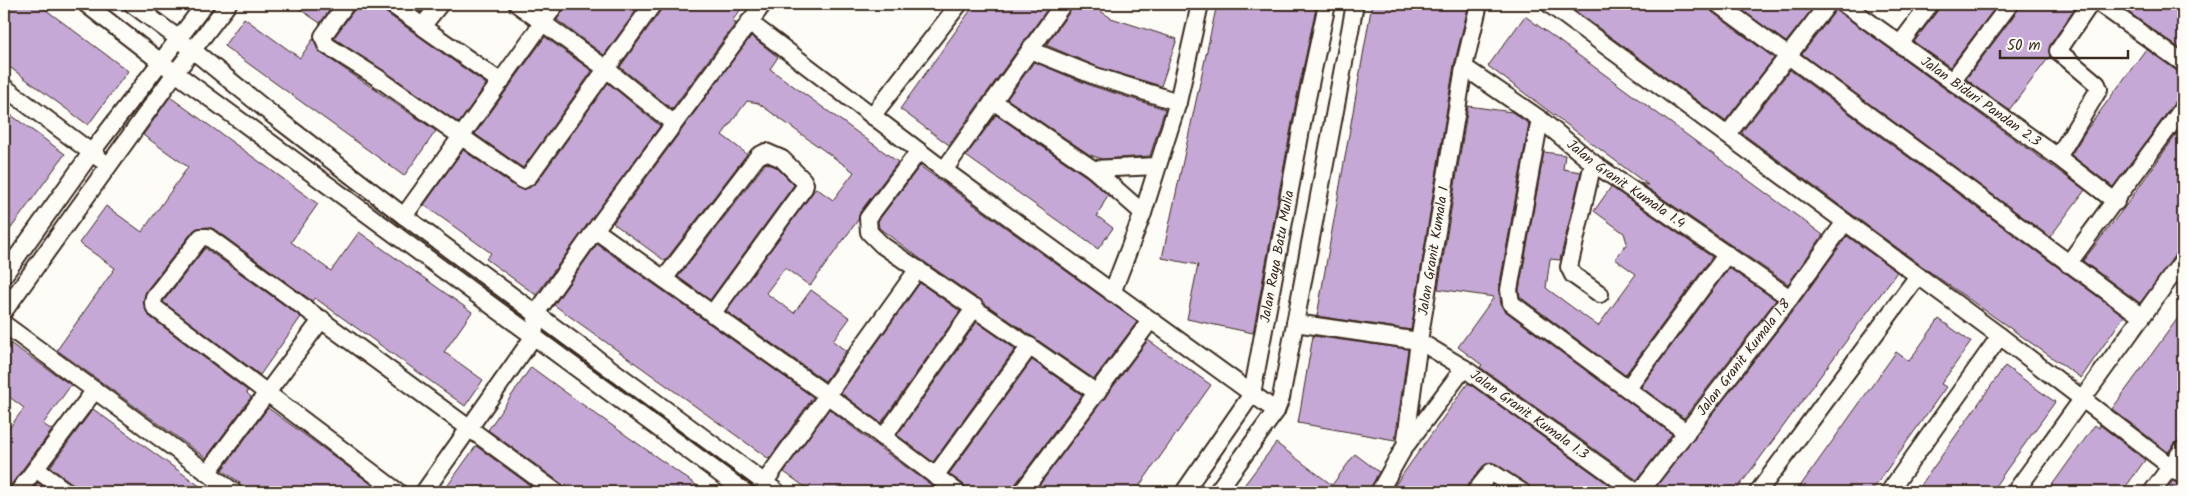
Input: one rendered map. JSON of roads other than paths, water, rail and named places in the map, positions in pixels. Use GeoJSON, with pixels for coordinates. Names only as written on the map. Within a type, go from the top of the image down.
{"type":"FeatureCollection","features":[{"type":"Feature","properties":{"kind":"street"},"geometry":{"type":"LineString","coordinates":[[86,4],[162,63],[746,492]]}},
{"type":"Feature","properties":{"kind":"street"},"geometry":{"type":"LineString","coordinates":[[132,4],[180,39],[275,117],[404,216],[537,312],[770,488],[827,395],[918,269]]}},
{"type":"Feature","properties":{"kind":"street"},"geometry":{"type":"LineString","coordinates":[[4,275],[91,153],[162,63],[205,4]]}},
{"type":"Feature","properties":{"kind":"street"},"geometry":{"type":"LineString","coordinates":[[4,311],[176,72],[228,4]]}},
{"type":"Feature","properties":{"kind":"street"},"geometry":{"type":"LineString","coordinates":[[346,4],[325,32],[322,38],[324,43],[521,180],[527,179],[605,68],[653,4]]}},
{"type":"Feature","properties":{"kind":"street"},"geometry":{"type":"LineString","coordinates":[[391,4],[501,82]]}},
{"type":"Feature","properties":{"kind":"street"},"geometry":{"type":"LineString","coordinates":[[424,27],[440,4]]}},
{"type":"Feature","properties":{"kind":"street"},"geometry":{"type":"LineString","coordinates":[[517,4],[605,68],[673,123]]}},
{"type":"Feature","properties":{"kind":"street"},"geometry":{"type":"LineString","coordinates":[[404,216],[556,4]]}},
{"type":"Feature","properties":{"kind":"street"},"geometry":{"type":"LineString","coordinates":[[424,492],[534,336],[537,312],[673,123],[762,4]]}},
{"type":"Feature","properties":{"kind":"street"},"geometry":{"type":"LineString","coordinates":[[872,116],[960,4]]}},
{"type":"Feature","properties":{"kind":"street"},"geometry":{"type":"LineString","coordinates":[[944,170],[1063,4]]}},
{"type":"Feature","properties":{"kind":"street"},"geometry":{"type":"LineString","coordinates":[[1112,293],[1143,213],[1178,102],[1200,4]]}},
{"type":"Feature","properties":{"kind":"street","name":"Jalan Raya Batu Mulia"},"geometry":{"type":"LineString","coordinates":[[1184,492],[1252,394],[1306,103],[1327,4]]}},
{"type":"Feature","properties":{"kind":"street"},"geometry":{"type":"LineString","coordinates":[[1217,492],[1276,411],[1281,398],[1355,4]]}},
{"type":"Feature","properties":{"kind":"street","name":"Jalan Granit Kumala 1"},"geometry":{"type":"LineString","coordinates":[[1387,489],[1405,446],[1418,341],[1464,67],[1479,4]]}},
{"type":"Feature","properties":{"kind":"street"},"geometry":{"type":"LineString","coordinates":[[1549,4],[2000,336],[2177,471]]}},
{"type":"Feature","properties":{"kind":"street"},"geometry":{"type":"LineString","coordinates":[[1718,4],[2142,317]]}},
{"type":"Feature","properties":{"kind":"street"},"geometry":{"type":"LineString","coordinates":[[1727,135],[1828,4]]}},
{"type":"Feature","properties":{"kind":"street","name":"Jalan Biduri Pandan 2.3"},"geometry":{"type":"LineString","coordinates":[[1844,4],[2058,157],[2116,202]]}},
{"type":"Feature","properties":{"kind":"street"},"geometry":{"type":"LineString","coordinates":[[1900,44],[1930,4]]}},
{"type":"Feature","properties":{"kind":"street"},"geometry":{"type":"LineString","coordinates":[[1952,81],[2010,4]]}},
{"type":"Feature","properties":{"kind":"street"},"geometry":{"type":"LineString","coordinates":[[2058,157],[2099,89],[2097,84],[2058,51],[2090,4]]}},
{"type":"Feature","properties":{"kind":"street"},"geometry":{"type":"LineString","coordinates":[[2100,4],[2183,63]]}},
{"type":"Feature","properties":{"kind":"street"},"geometry":{"type":"LineString","coordinates":[[749,22],[944,170],[1150,322],[1276,411]]}},
{"type":"Feature","properties":{"kind":"street"},"geometry":{"type":"LineString","coordinates":[[1030,50],[1095,76],[1178,102]]}},
{"type":"Feature","properties":{"kind":"street","name":"Jalan Granit Kumala 1.4"},"geometry":{"type":"LineString","coordinates":[[1464,67],[1540,119],[1593,163],[1790,298]]}},
{"type":"Feature","properties":{"kind":"street"},"geometry":{"type":"LineString","coordinates":[[4,87],[108,166]]}},
{"type":"Feature","properties":{"kind":"street"},"geometry":{"type":"LineString","coordinates":[[993,102],[1093,169],[1143,213]]}},
{"type":"Feature","properties":{"kind":"street"},"geometry":{"type":"LineString","coordinates":[[2068,264],[2116,202],[2183,108]]}},
{"type":"Feature","properties":{"kind":"street"},"geometry":{"type":"LineString","coordinates":[[1540,119],[1509,299],[1517,309],[1628,388],[1687,433]]}},
{"type":"Feature","properties":{"kind":"street"},"geometry":{"type":"LineString","coordinates":[[919,151],[868,218],[868,226],[875,239],[1097,393]]}},
{"type":"Feature","properties":{"kind":"street"},"geometry":{"type":"LineString","coordinates":[[664,279],[758,156],[766,152],[782,159],[803,180],[804,188],[712,314]]}},
{"type":"Feature","properties":{"kind":"street"},"geometry":{"type":"LineString","coordinates":[[1593,163],[1570,267],[1574,275],[1600,294]]}},
{"type":"Feature","properties":{"kind":"street"},"geometry":{"type":"LineString","coordinates":[[1093,169],[1157,166]]}},
{"type":"Feature","properties":{"kind":"street","name":"Jalan Granit Kumala 1.8"},"geometry":{"type":"LineString","coordinates":[[1640,492],[1790,298],[1844,222]]}},
{"type":"Feature","properties":{"kind":"street"},"geometry":{"type":"LineString","coordinates":[[595,230],[827,395],[958,492]]}},
{"type":"Feature","properties":{"kind":"street"},"geometry":{"type":"LineString","coordinates":[[398,492],[153,304],[154,297],[201,237],[208,237],[322,318],[556,492]]}},
{"type":"Feature","properties":{"kind":"street"},"geometry":{"type":"LineString","coordinates":[[1628,388],[1727,254]]}},
{"type":"Feature","properties":{"kind":"street"},"geometry":{"type":"LineString","coordinates":[[2015,492],[2183,260]]}},
{"type":"Feature","properties":{"kind":"street"},"geometry":{"type":"LineString","coordinates":[[1758,492],[1918,276]]}},
{"type":"Feature","properties":{"kind":"street"},"geometry":{"type":"LineString","coordinates":[[883,438],[975,307]]}},
{"type":"Feature","properties":{"kind":"street"},"geometry":{"type":"LineString","coordinates":[[208,473],[322,318]]}},
{"type":"Feature","properties":{"kind":"street"},"geometry":{"type":"LineString","coordinates":[[1022,492],[1150,322]]}},
{"type":"Feature","properties":{"kind":"street"},"geometry":{"type":"LineString","coordinates":[[1295,323],[1418,341]]}},
{"type":"Feature","properties":{"kind":"street"},"geometry":{"type":"LineString","coordinates":[[4,324],[234,492]]}},
{"type":"Feature","properties":{"kind":"street"},"geometry":{"type":"LineString","coordinates":[[1888,492],[2000,336]]}},
{"type":"Feature","properties":{"kind":"street","name":"Jalan Granit Kumala 1.3"},"geometry":{"type":"LineString","coordinates":[[1418,341],[1464,368],[1636,492]]}},
{"type":"Feature","properties":{"kind":"street"},"geometry":{"type":"LineString","coordinates":[[935,476],[1030,346]]}},
{"type":"Feature","properties":{"kind":"street"},"geometry":{"type":"LineString","coordinates":[[1405,446],[1464,368]]}},
{"type":"Feature","properties":{"kind":"street"},"geometry":{"type":"LineString","coordinates":[[18,492],[94,390]]}},
{"type":"Feature","properties":{"kind":"street"},"geometry":{"type":"LineString","coordinates":[[2152,492],[2177,471],[2183,449]]}},
{"type":"Feature","properties":{"kind":"street"},"geometry":{"type":"LineString","coordinates":[[36,469],[68,492]]}},
{"type":"Feature","properties":{"kind":"street"},"geometry":{"type":"LineString","coordinates":[[1475,492],[1491,472],[1522,492]]}}]}
